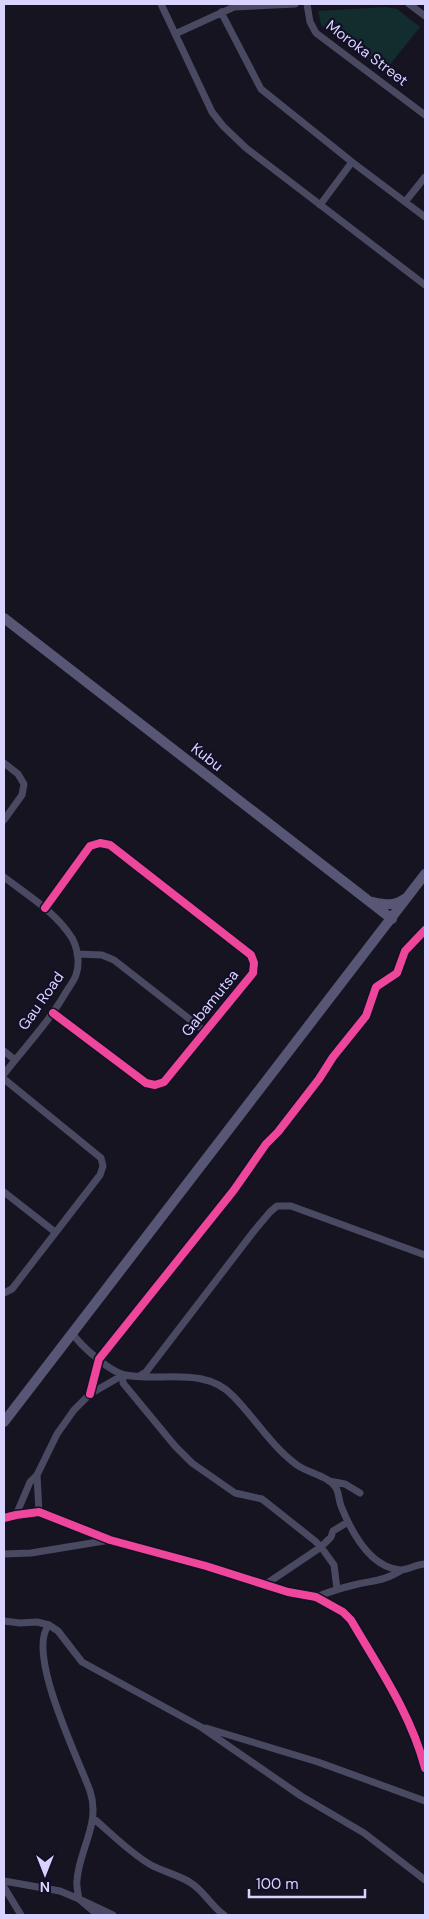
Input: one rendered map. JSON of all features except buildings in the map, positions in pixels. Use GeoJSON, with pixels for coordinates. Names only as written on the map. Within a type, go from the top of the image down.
{"type":"FeatureCollection","features":[{"type":"Feature","properties":{"kind":"main road","name":"Kubu"},"geometry":{"type":"LineString","coordinates":[[4,618],[392,919]]}},
{"type":"Feature","properties":{"kind":"main road"},"geometry":{"type":"LineString","coordinates":[[4,1422],[425,874]]}},
{"type":"Feature","properties":{"kind":"main road"},"geometry":{"type":"LineString","coordinates":[[369,901],[384,905],[396,904],[408,897]]}},
{"type":"Feature","properties":{"kind":"street"},"geometry":{"type":"LineString","coordinates":[[161,4],[203,96],[223,126],[246,148],[425,285]]}},
{"type":"Feature","properties":{"kind":"street"},"geometry":{"type":"LineString","coordinates":[[175,34],[221,12],[239,6],[295,4]]}},
{"type":"Feature","properties":{"kind":"street","name":"Moroka Street"},"geometry":{"type":"LineString","coordinates":[[308,4],[310,22],[316,33],[425,114]]}},
{"type":"Feature","properties":{"kind":"street"},"geometry":{"type":"LineString","coordinates":[[409,4],[425,16]]}},
{"type":"Feature","properties":{"kind":"street"},"geometry":{"type":"LineString","coordinates":[[221,12],[261,89],[352,162],[425,217]]}},
{"type":"Feature","properties":{"kind":"street"},"geometry":{"type":"LineString","coordinates":[[320,205],[352,162]]}},
{"type":"Feature","properties":{"kind":"street"},"geometry":{"type":"LineString","coordinates":[[405,202],[425,177]]}},
{"type":"Feature","properties":{"kind":"street"},"geometry":{"type":"LineString","coordinates":[[4,763],[18,774],[24,784],[22,795],[4,820]]}},
{"type":"Feature","properties":{"kind":"street","name":"Gabamutsa"},"geometry":{"type":"LineString","coordinates":[[44,908],[90,846],[100,843],[110,845],[251,955],[254,963],[253,973],[206,1032],[164,1082],[155,1085],[146,1083],[53,1012]]}},
{"type":"Feature","properties":{"kind":"street"},"geometry":{"type":"LineString","coordinates":[[4,877],[44,908],[68,934],[78,954],[102,955],[114,960],[206,1032]]}},
{"type":"Feature","properties":{"kind":"street"},"geometry":{"type":"LineString","coordinates":[[90,1394],[99,1359],[234,1190],[266,1144],[303,1100],[333,1057],[366,1016],[376,987],[397,973],[405,950],[425,930]]}},
{"type":"Feature","properties":{"kind":"street","name":"Gau Road"},"geometry":{"type":"LineString","coordinates":[[4,1074],[53,1012],[76,976],[78,954]]}},
{"type":"Feature","properties":{"kind":"street"},"geometry":{"type":"LineString","coordinates":[[4,1051],[15,1060]]}},
{"type":"Feature","properties":{"kind":"street"},"geometry":{"type":"LineString","coordinates":[[4,1079],[101,1158],[103,1166],[100,1175],[12,1289],[4,1293]]}},
{"type":"Feature","properties":{"kind":"street"},"geometry":{"type":"LineString","coordinates":[[4,1192],[55,1232]]}},
{"type":"Feature","properties":{"kind":"street"},"geometry":{"type":"LineString","coordinates":[[138,1376],[146,1372],[254,1231],[270,1212],[278,1206],[291,1206],[425,1255]]}},
{"type":"Feature","properties":{"kind":"street"},"geometry":{"type":"LineString","coordinates":[[72,1333],[85,1348],[122,1375],[181,1376],[203,1379],[221,1385],[232,1394],[278,1449],[298,1466],[329,1481],[345,1484],[360,1493]]}},
{"type":"Feature","properties":{"kind":"street"},"geometry":{"type":"LineString","coordinates":[[16,1515],[30,1482],[37,1475],[57,1434],[74,1410],[90,1394],[122,1375]]}},
{"type":"Feature","properties":{"kind":"street"},"geometry":{"type":"LineString","coordinates":[[122,1375],[124,1383],[129,1390],[175,1446],[192,1463],[236,1493],[262,1499],[315,1540],[334,1565],[337,1589]]}},
{"type":"Feature","properties":{"kind":"street"},"geometry":{"type":"LineString","coordinates":[[37,1475],[39,1512]]}},
{"type":"Feature","properties":{"kind":"street"},"geometry":{"type":"LineString","coordinates":[[329,1481],[336,1488],[348,1522],[374,1559],[387,1567],[402,1570]]}},
{"type":"Feature","properties":{"kind":"street"},"geometry":{"type":"LineString","coordinates":[[4,1518],[39,1512],[110,1540],[266,1584],[294,1594],[316,1597],[343,1612],[351,1620],[406,1715],[417,1740],[425,1768]]}},
{"type":"Feature","properties":{"kind":"street"},"geometry":{"type":"LineString","coordinates":[[266,1584],[321,1547],[333,1531],[348,1522]]}},
{"type":"Feature","properties":{"kind":"street"},"geometry":{"type":"LineString","coordinates":[[4,1554],[31,1553],[110,1540]]}},
{"type":"Feature","properties":{"kind":"street"},"geometry":{"type":"LineString","coordinates":[[316,1597],[337,1589],[382,1580],[402,1570],[425,1564]]}},
{"type":"Feature","properties":{"kind":"street"},"geometry":{"type":"LineString","coordinates":[[4,1621],[20,1623],[37,1622],[49,1625],[58,1631],[82,1662],[201,1727],[301,1796],[364,1833],[425,1880]]}},
{"type":"Feature","properties":{"kind":"street"},"geometry":{"type":"LineString","coordinates":[[49,1625],[43,1636],[44,1664],[66,1734],[91,1793],[94,1805],[93,1818],[77,1881],[79,1899],[98,1915]]}},
{"type":"Feature","properties":{"kind":"street"},"geometry":{"type":"LineString","coordinates":[[201,1727],[230,1734],[318,1762],[425,1801]]}},
{"type":"Feature","properties":{"kind":"street"},"geometry":{"type":"LineString","coordinates":[[93,1818],[134,1853],[152,1865],[191,1883],[201,1891],[216,1910],[224,1915]]}},
{"type":"Feature","properties":{"kind":"street"},"geometry":{"type":"LineString","coordinates":[[4,1881],[60,1891],[114,1915]]}},
{"type":"Feature","properties":{"kind":"street"},"geometry":{"type":"LineString","coordinates":[[4,1886],[22,1915]]}},
{"type":"Feature","properties":{"kind":"green space"},"geometry":{"type":"Polygon","coordinates":[[[385,7],[397,9],[420,27],[384,72],[321,25],[318,11],[385,7]]]}},
{"type":"Feature","properties":{"kind":"cycle path"},"geometry":{"type":"LineString","coordinates":[[45,908],[90,846],[100,843],[110,845],[251,955],[254,963],[253,973],[164,1082],[155,1085],[146,1083],[53,1013]]}},
{"type":"Feature","properties":{"kind":"cycle path"},"geometry":{"type":"LineString","coordinates":[[90,1394],[99,1359],[234,1190],[266,1144],[278,1132],[319,1079],[333,1057],[366,1016],[376,987],[397,973],[405,951],[425,930]]}},
{"type":"Feature","properties":{"kind":"cycle path"},"geometry":{"type":"LineString","coordinates":[[4,1518],[39,1512],[110,1540],[206,1566],[288,1592],[316,1597],[343,1612],[351,1620],[403,1710],[425,1768]]}}]}
